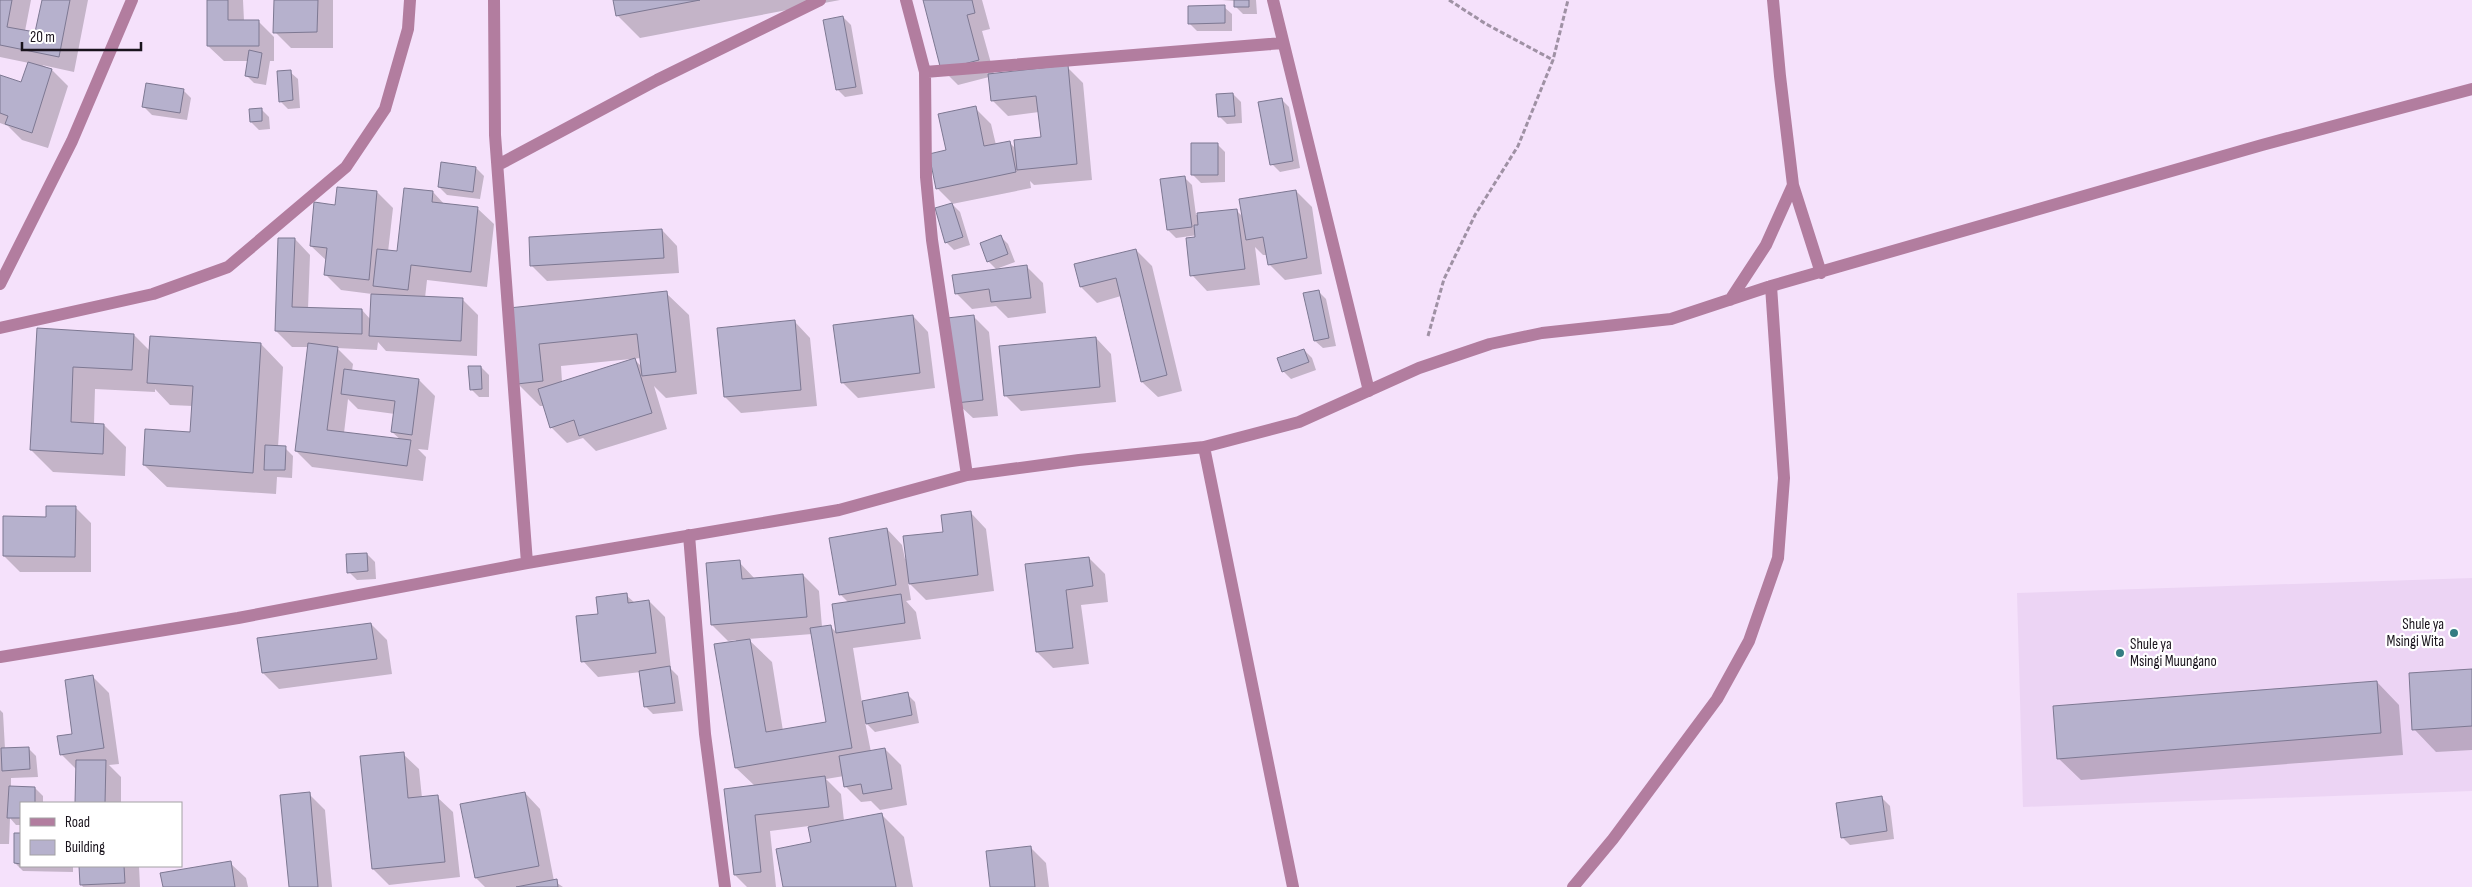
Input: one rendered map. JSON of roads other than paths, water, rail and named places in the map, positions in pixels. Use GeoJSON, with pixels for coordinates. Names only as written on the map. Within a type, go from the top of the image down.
{"type":"FeatureCollection","features":[{"type":"Feature","properties":{"kind":"street"},"geometry":{"type":"LineString","coordinates":[[0,284],[72,140],[132,0]]}},
{"type":"Feature","properties":{"kind":"street"},"geometry":{"type":"LineString","coordinates":[[0,328],[153,294],[228,267],[346,166],[385,109],[408,29],[410,0]]}},
{"type":"Feature","properties":{"kind":"street"},"geometry":{"type":"LineString","coordinates":[[494,0],[493,33],[498,164],[527,563]]}},
{"type":"Feature","properties":{"kind":"street"},"geometry":{"type":"LineString","coordinates":[[498,164],[693,62],[820,0]]}},
{"type":"Feature","properties":{"kind":"street"},"geometry":{"type":"LineString","coordinates":[[906,0],[926,72],[926,177],[932,240],[967,475]]}},
{"type":"Feature","properties":{"kind":"street"},"geometry":{"type":"LineString","coordinates":[[1273,0],[1282,43],[1370,391]]}},
{"type":"Feature","properties":{"kind":"street"},"geometry":{"type":"LineString","coordinates":[[1773,0],[1793,185],[1820,273]]}},
{"type":"Feature","properties":{"kind":"street"},"geometry":{"type":"LineString","coordinates":[[926,72],[1282,43]]}},
{"type":"Feature","properties":{"kind":"street"},"geometry":{"type":"LineString","coordinates":[[0,657],[238,618],[527,563],[839,510],[967,475],[1079,460],[1204,447],[1299,422],[1418,368],[1490,344],[1542,333],[1671,319],[1770,286],[2262,145],[2472,88]]}},
{"type":"Feature","properties":{"kind":"street"},"geometry":{"type":"LineString","coordinates":[[1730,300],[1766,245],[1793,185]]}},
{"type":"Feature","properties":{"kind":"street"},"geometry":{"type":"LineString","coordinates":[[1573,887],[1613,839],[1717,699],[1749,641],[1778,558],[1784,478],[1770,286]]}},
{"type":"Feature","properties":{"kind":"street"},"geometry":{"type":"LineString","coordinates":[[1204,447],[1293,887]]}},
{"type":"Feature","properties":{"kind":"street"},"geometry":{"type":"LineString","coordinates":[[689,534],[705,734],[725,887]]}},
{"type":"Feature","properties":{"kind":"place","name":"Shule ya Msingi Wita"},"geometry":{"type":"Point","coordinates":[2454,633]}},
{"type":"Feature","properties":{"kind":"place","name":"Shule ya Msingi Muungano"},"geometry":{"type":"Point","coordinates":[2120,653]}}]}
